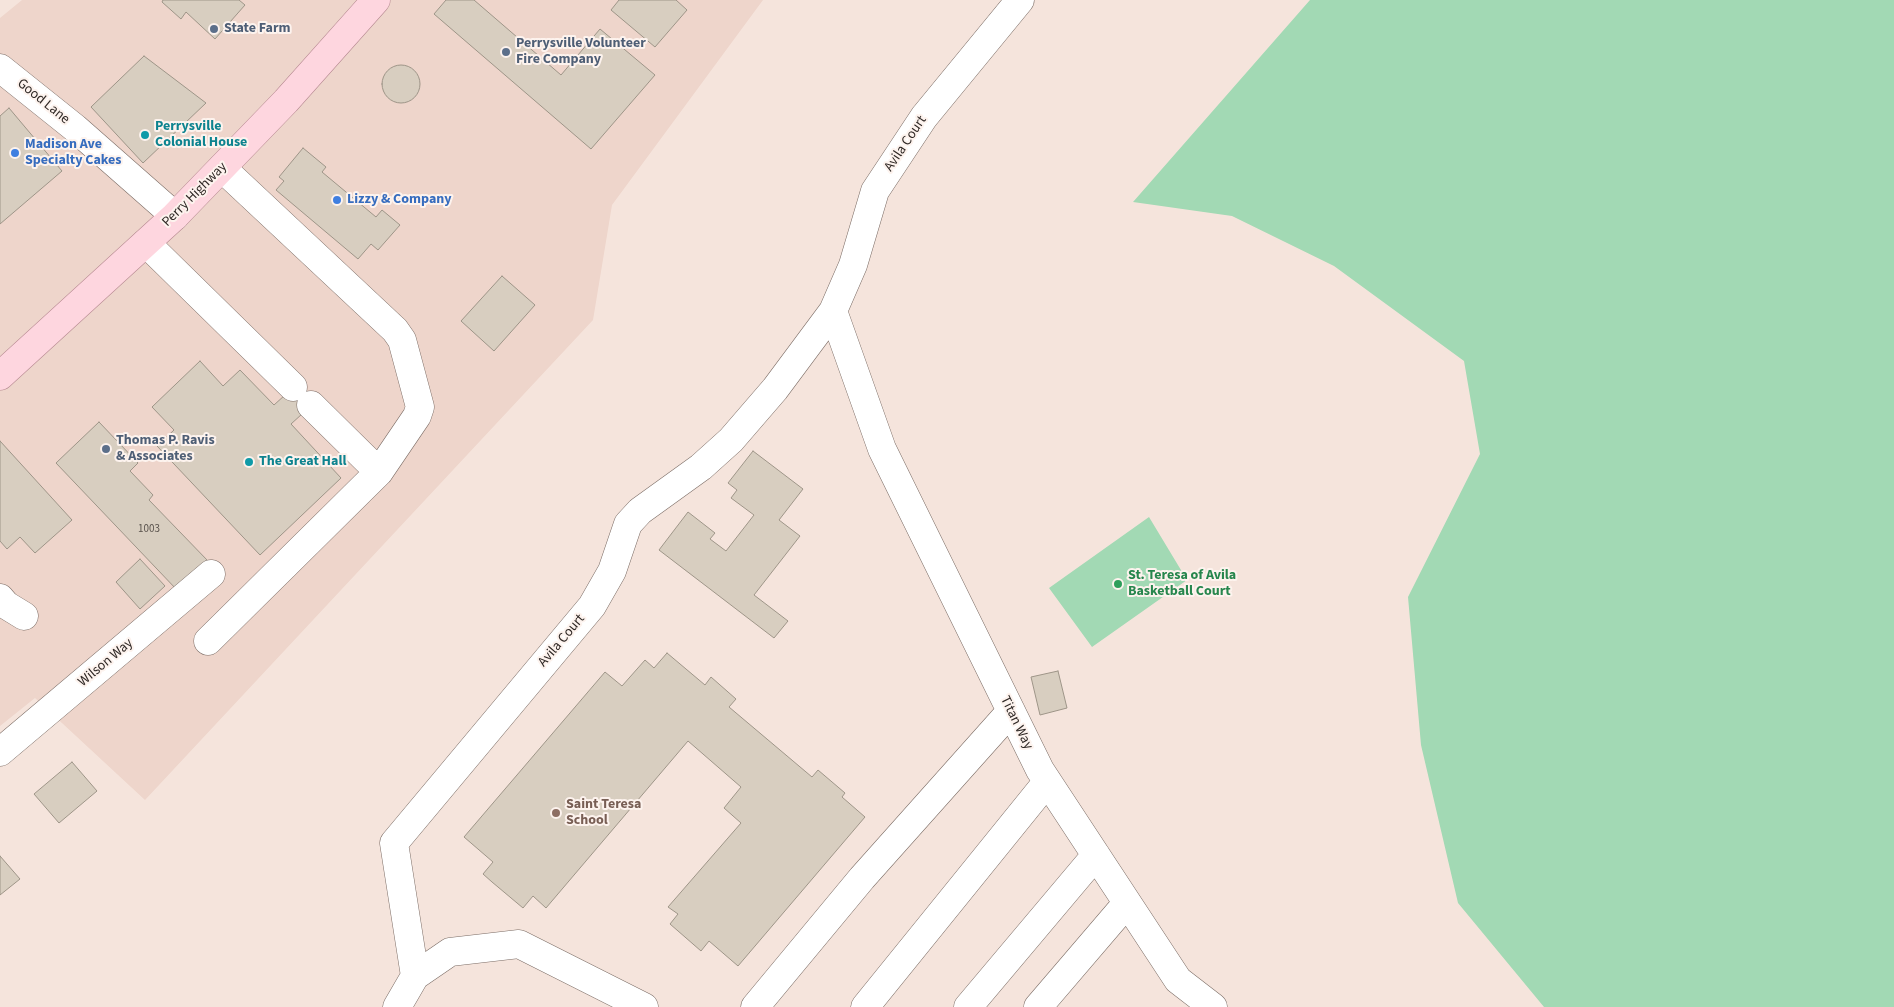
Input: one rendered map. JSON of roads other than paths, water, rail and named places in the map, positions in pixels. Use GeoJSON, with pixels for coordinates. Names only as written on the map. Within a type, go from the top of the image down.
{"type":"FeatureCollection","features":[{"type":"Feature","properties":{"kind":"main road","name":"Perry Highway"},"geometry":{"type":"LineString","coordinates":[[0,376],[175,216],[286,101],[376,0]]}},
{"type":"Feature","properties":{"kind":"street","name":"Avila Court"},"geometry":{"type":"LineString","coordinates":[[415,976],[394,843],[592,606],[612,571],[628,524],[640,511],[701,467],[731,440],[775,390],[834,312],[853,265],[874,191],[924,117],[1020,0]]}},
{"type":"Feature","properties":{"kind":"street","name":"Good Lane"},"geometry":{"type":"LineString","coordinates":[[0,68],[60,115],[175,216]]}},
{"type":"Feature","properties":{"kind":"street"},"geometry":{"type":"LineString","coordinates":[[208,641],[379,472],[417,416],[420,407],[419,396],[402,340],[395,330],[222,168]]}},
{"type":"Feature","properties":{"kind":"street"},"geometry":{"type":"LineString","coordinates":[[146,243],[379,472]]}},
{"type":"Feature","properties":{"kind":"street","name":"Titan Way"},"geometry":{"type":"LineString","coordinates":[[834,312],[882,450],[1010,711],[1047,782],[1178,980],[1213,1007]]}},
{"type":"Feature","properties":{"kind":"street","name":"Wilson Way"},"geometry":{"type":"LineString","coordinates":[[0,752],[211,574]]}},
{"type":"Feature","properties":{"kind":"street"},"geometry":{"type":"LineString","coordinates":[[0,598],[6,605],[24,616]]}},
{"type":"Feature","properties":{"kind":"street"},"geometry":{"type":"LineString","coordinates":[[754,1007],[862,878],[1010,711]]}},
{"type":"Feature","properties":{"kind":"street"},"geometry":{"type":"LineString","coordinates":[[865,1007],[1047,782]]}},
{"type":"Feature","properties":{"kind":"street"},"geometry":{"type":"LineString","coordinates":[[968,1007],[1096,855]]}},
{"type":"Feature","properties":{"kind":"street"},"geometry":{"type":"LineString","coordinates":[[1038,1007],[1127,903]]}},
{"type":"Feature","properties":{"kind":"street"},"geometry":{"type":"LineString","coordinates":[[397,1007],[415,976],[450,952],[519,944],[644,1007]]}},
{"type":"Feature","properties":{"kind":"place","name":"State Farm"},"geometry":{"type":"Point","coordinates":[214,29]}},
{"type":"Feature","properties":{"kind":"place","name":"Perrysville Volunteer Fire Company"},"geometry":{"type":"Point","coordinates":[506,52]}},
{"type":"Feature","properties":{"kind":"place","name":"Perrysville Colonial House"},"geometry":{"type":"Point","coordinates":[145,135]}},
{"type":"Feature","properties":{"kind":"place","name":"Madison Ave Specialty Cakes"},"geometry":{"type":"Point","coordinates":[15,153]}},
{"type":"Feature","properties":{"kind":"place","name":"Lizzy & Company"},"geometry":{"type":"Point","coordinates":[337,200]}},
{"type":"Feature","properties":{"kind":"place","name":"Thomas P. Ravis & Associates"},"geometry":{"type":"Point","coordinates":[106,449]}},
{"type":"Feature","properties":{"kind":"place","name":"The Great Hall"},"geometry":{"type":"Point","coordinates":[249,462]}},
{"type":"Feature","properties":{"kind":"place","name":"St. Teresa of Avila Basketball Court"},"geometry":{"type":"Point","coordinates":[1118,584]}},
{"type":"Feature","properties":{"kind":"place","name":"Saint Teresa School"},"geometry":{"type":"Point","coordinates":[556,813]}}]}
